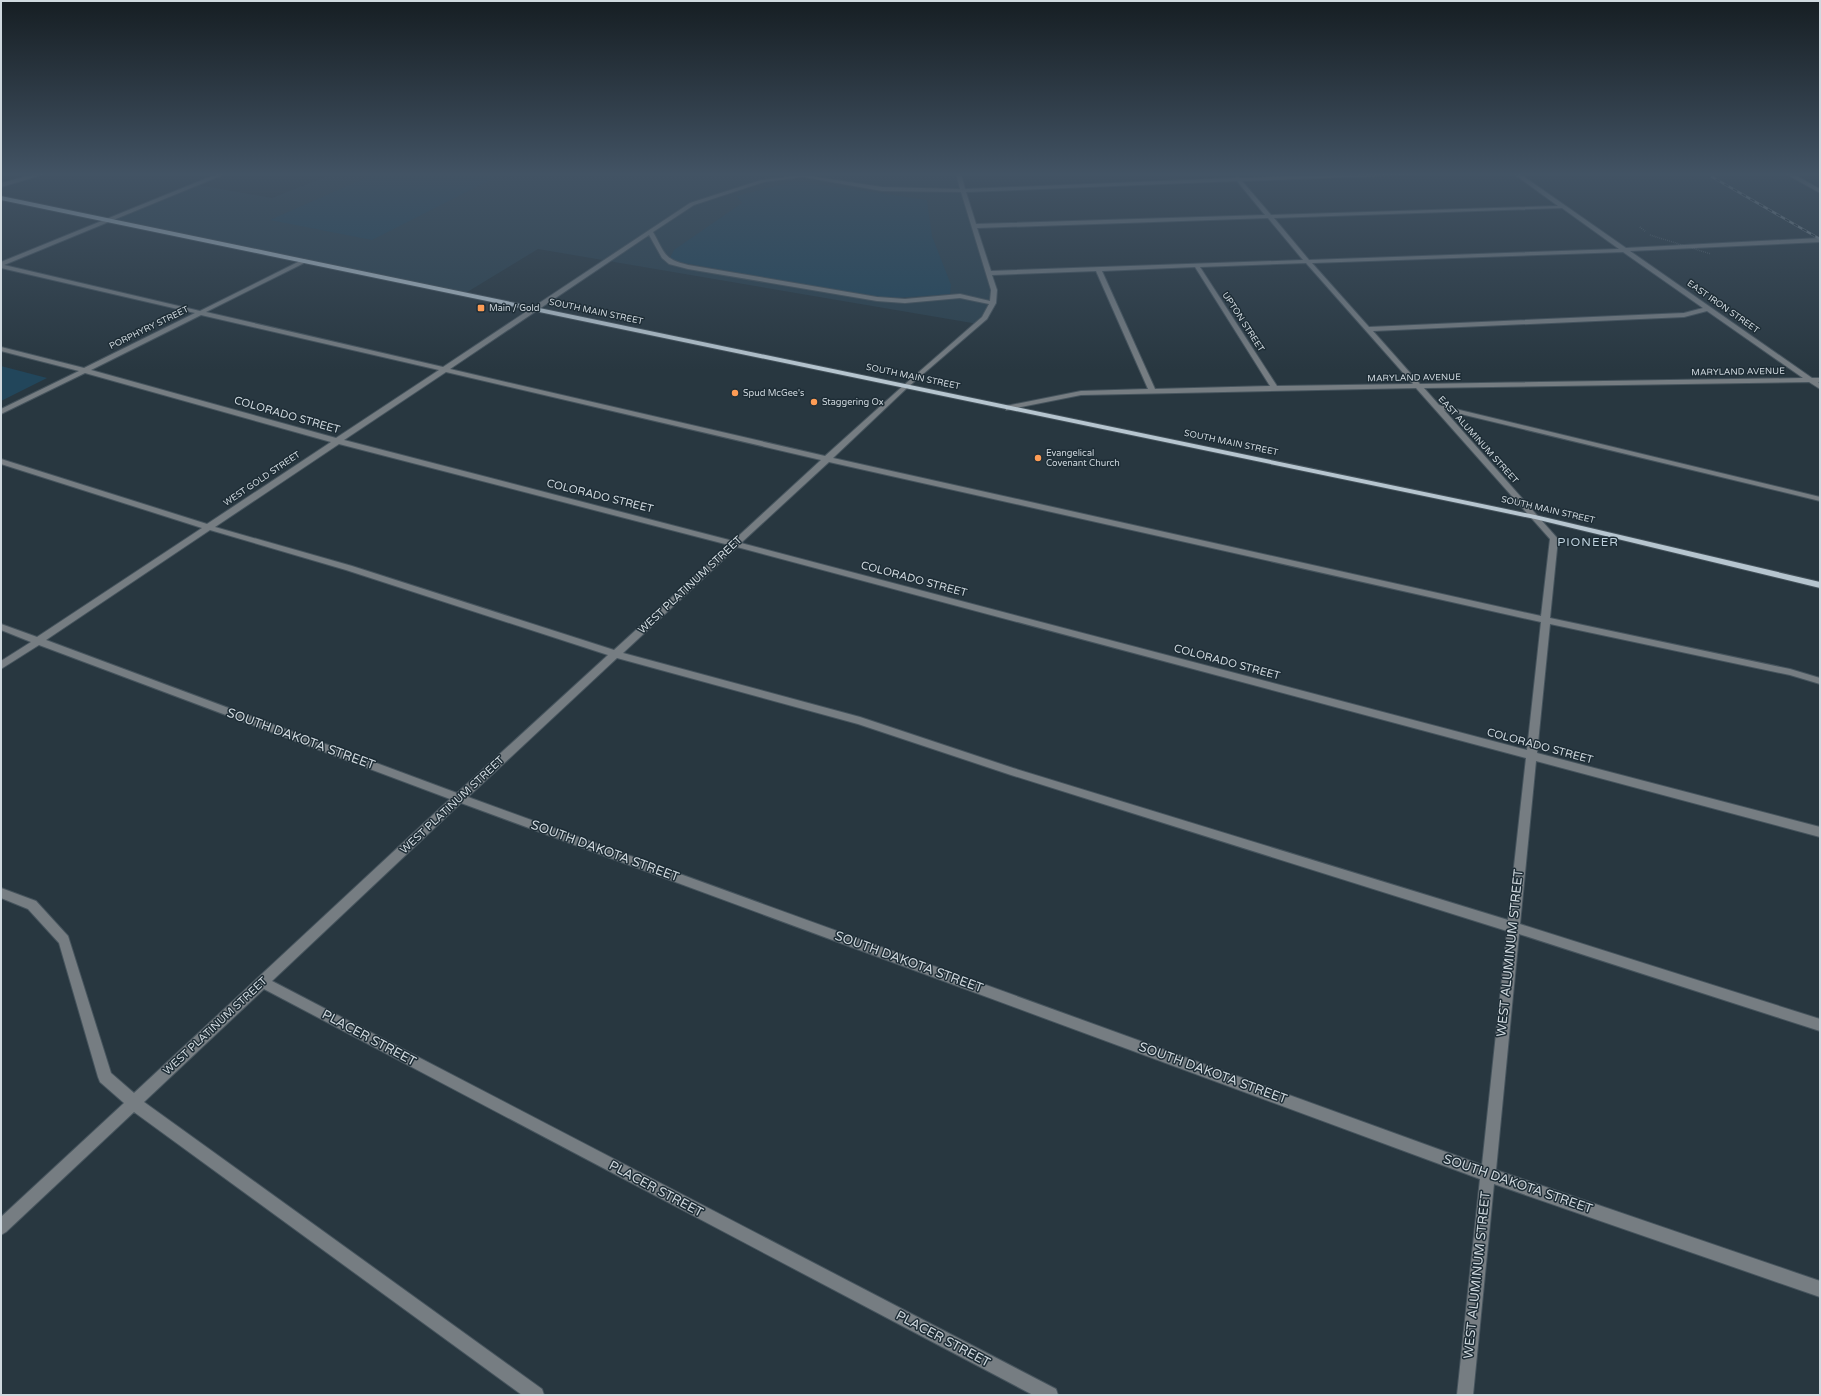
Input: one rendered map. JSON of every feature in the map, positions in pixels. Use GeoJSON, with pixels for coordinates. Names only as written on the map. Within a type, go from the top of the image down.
{"type":"FeatureCollection","features":[{"type":"Feature","properties":{"kind":"main road","name":"SOUTH MAIN STREET"},"geometry":{"type":"LineString","coordinates":[[201,239],[1535,517],[1820,585]]}},
{"type":"Feature","properties":{"kind":"street"},"geometry":{"type":"LineString","coordinates":[[1,265],[64,239]]}},
{"type":"Feature","properties":{"kind":"street","name":"WEST GOLD STREET"},"geometry":{"type":"LineString","coordinates":[[1,666],[638,239]]}},
{"type":"Feature","properties":{"kind":"street"},"geometry":{"type":"LineString","coordinates":[[654,239],[664,257],[671,263],[688,267],[877,299],[905,301],[960,296],[993,302],[994,290],[978,239]]}},
{"type":"Feature","properties":{"kind":"street","name":"EAST ALUMINUM STREET"},"geometry":{"type":"LineString","coordinates":[[1289,239],[1418,387],[1535,517]]}},
{"type":"Feature","properties":{"kind":"street","name":"EAST IRON STREET"},"geometry":{"type":"LineString","coordinates":[[1610,239],[1820,387]]}},
{"type":"Feature","properties":{"kind":"street"},"geometry":{"type":"LineString","coordinates":[[989,274],[1196,265],[1309,263],[1626,250],[1820,240]]}},
{"type":"Feature","properties":{"kind":"street","name":"PORPHYRY STREET"},"geometry":{"type":"LineString","coordinates":[[1,412],[304,261]]}},
{"type":"Feature","properties":{"kind":"street"},"geometry":{"type":"LineString","coordinates":[[1,265],[200,313],[827,459],[1545,620],[1790,672],[1820,681]]}},
{"type":"Feature","properties":{"kind":"street","name":"UPTON STREET"},"geometry":{"type":"LineString","coordinates":[[1196,265],[1275,388]]}},
{"type":"Feature","properties":{"kind":"street"},"geometry":{"type":"LineString","coordinates":[[1098,269],[1153,392]]}},
{"type":"Feature","properties":{"kind":"street","name":"WEST PLATINUM STREET"},"geometry":{"type":"LineString","coordinates":[[1,1227],[459,798],[906,386],[985,318],[993,302]]}},
{"type":"Feature","properties":{"kind":"street"},"geometry":{"type":"LineString","coordinates":[[1367,329],[1684,316],[1709,308]]}},
{"type":"Feature","properties":{"kind":"street","name":"COLORADO STREET"},"geometry":{"type":"LineString","coordinates":[[1,349],[84,370],[337,441],[736,544],[1820,832]]}},
{"type":"Feature","properties":{"kind":"street","name":"MARYLAND AVENUE"},"geometry":{"type":"LineString","coordinates":[[1009,408],[1081,394],[1275,388],[1820,380]]}},
{"type":"Feature","properties":{"kind":"street"},"geometry":{"type":"LineString","coordinates":[[1435,406],[1820,499]]}},
{"type":"Feature","properties":{"kind":"street"},"geometry":{"type":"LineString","coordinates":[[1,461],[208,527],[349,568],[616,654],[860,721],[1026,776],[1513,927],[1820,1025]]}},
{"type":"Feature","properties":{"kind":"street","name":"WEST ALUMINUM STREET"},"geometry":{"type":"LineString","coordinates":[[1467,1394],[1513,927],[1554,539],[1535,517]]}},
{"type":"Feature","properties":{"kind":"street","name":"SOUTH DAKOTA STREET"},"geometry":{"type":"LineString","coordinates":[[1,627],[459,798],[1488,1174],[1820,1289]]}},
{"type":"Feature","properties":{"kind":"street"},"geometry":{"type":"LineString","coordinates":[[1,893],[32,905],[64,940],[105,1076],[134,1103],[536,1395]]}},
{"type":"Feature","properties":{"kind":"street","name":"PLACER STREET"},"geometry":{"type":"LineString","coordinates":[[262,982],[1050,1395]]}},
{"type":"Feature","properties":{"kind":"path"},"geometry":{"type":"LineString","coordinates":[[1663,239],[1711,254]]}},
{"type":"Feature","properties":{"kind":"shaded area"},"geometry":{"type":"Polygon","coordinates":[[[202,239],[978,239],[984,257],[993,303],[978,324],[538,249],[464,294],[202,239]]]}},
{"type":"Feature","properties":{"kind":"shaded area"},"geometry":{"type":"Polygon","coordinates":[[[690,239],[933,239],[951,285],[950,294],[880,299],[669,260],[674,250],[690,239]]]}},
{"type":"Feature","properties":{"kind":"shaded area"},"geometry":{"type":"Polygon","coordinates":[[[1,366],[47,378],[1,401],[1,366]]]}},
{"type":"Feature","properties":{"kind":"place","name":"Main / Gold"},"geometry":{"type":"Point","coordinates":[481,308]}},
{"type":"Feature","properties":{"kind":"place","name":"Spud McGee's"},"geometry":{"type":"Point","coordinates":[735,393]}},
{"type":"Feature","properties":{"kind":"place","name":"Staggering Ox"},"geometry":{"type":"Point","coordinates":[814,402]}},
{"type":"Feature","properties":{"kind":"place","name":"Evangelical Covenant Church"},"geometry":{"type":"Point","coordinates":[1038,458]}},
{"type":"Feature","properties":{"kind":"district","name":"PIONEER"},"geometry":{"type":"Point","coordinates":[1588,542]}}]}
